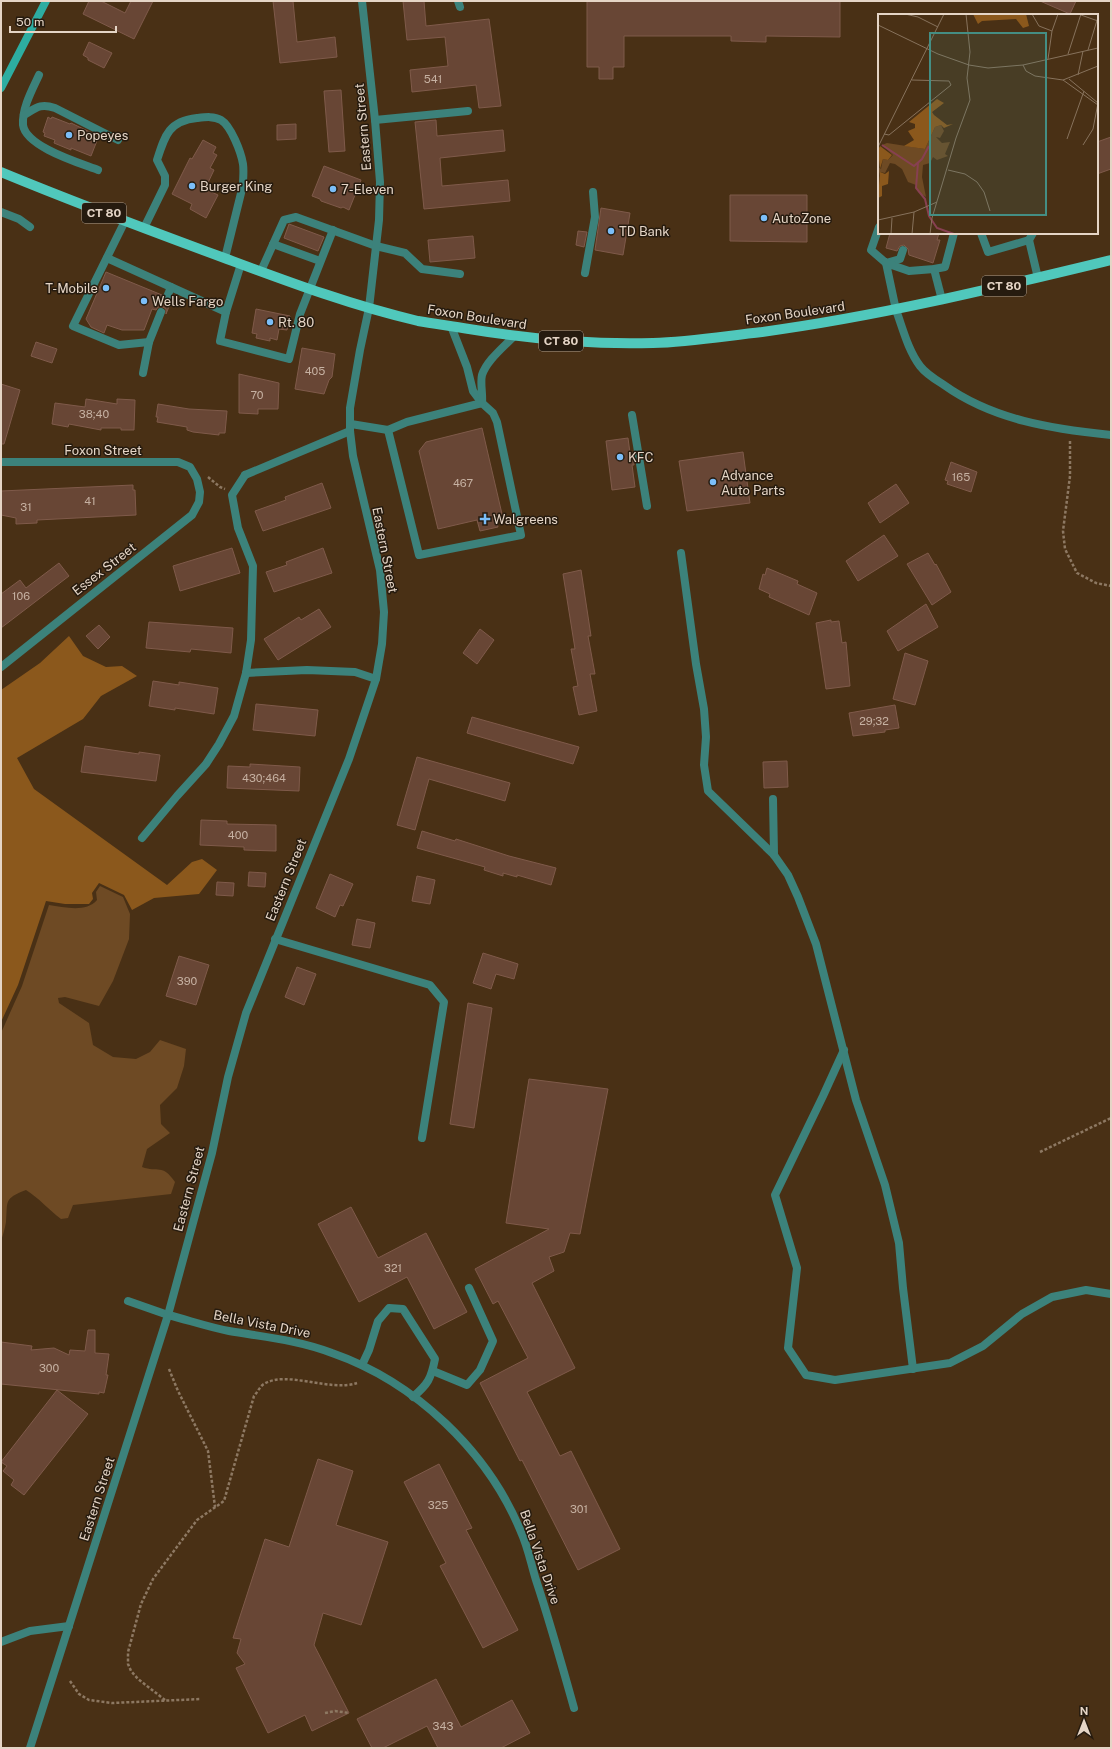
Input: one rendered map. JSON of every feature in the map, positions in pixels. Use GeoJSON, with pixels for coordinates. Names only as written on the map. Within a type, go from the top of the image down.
{"type":"FeatureCollection","features":[{"type":"Feature","properties":{"kind":"main road"},"geometry":{"type":"LineString","coordinates":[[1,88],[46,1]]}},
{"type":"Feature","properties":{"kind":"main road","name":"Foxon Boulevard"},"geometry":{"type":"LineString","coordinates":[[1,172],[80,204],[261,272],[369,308],[419,321],[514,336],[560,341],[652,343],[694,340],[818,324],[942,300],[1111,260]]}},
{"type":"Feature","properties":{"kind":"street","name":"Eastern Street"},"geometry":{"type":"LineString","coordinates":[[30,1748],[168,1316],[210,1160],[228,1077],[246,1013],[349,759],[376,679],[382,644],[384,612],[380,578],[353,456],[350,428],[350,408],[369,308],[376,246],[380,182],[362,1]]}},
{"type":"Feature","properties":{"kind":"street"},"geometry":{"type":"LineString","coordinates":[[39,75],[24,116],[23,126],[27,135],[36,144],[98,170]]}},
{"type":"Feature","properties":{"kind":"street"},"geometry":{"type":"LineString","coordinates":[[24,116],[37,107],[44,105],[55,108],[118,140]]}},
{"type":"Feature","properties":{"kind":"street"},"geometry":{"type":"LineString","coordinates":[[375,120],[468,111]]}},
{"type":"Feature","properties":{"kind":"street"},"geometry":{"type":"LineString","coordinates":[[144,228],[165,184],[165,176],[157,160],[163,140],[173,126],[183,119],[209,116],[221,120],[229,128],[243,162],[244,173],[243,185],[225,258]]}},
{"type":"Feature","properties":{"kind":"street"},"geometry":{"type":"LineString","coordinates":[[586,273],[595,217],[593,192]]}},
{"type":"Feature","properties":{"kind":"street"},"geometry":{"type":"LineString","coordinates":[[1,212],[19,219],[30,227]]}},
{"type":"Feature","properties":{"kind":"street"},"geometry":{"type":"LineString","coordinates":[[261,272],[284,220],[291,217],[296,217],[376,246],[405,253],[422,269],[460,274]]}},
{"type":"Feature","properties":{"kind":"street"},"geometry":{"type":"LineString","coordinates":[[125,221],[73,326],[119,345],[149,342]]}},
{"type":"Feature","properties":{"kind":"street"},"geometry":{"type":"LineString","coordinates":[[241,264],[226,312],[220,341],[289,359],[300,314],[333,230]]}},
{"type":"Feature","properties":{"kind":"street"},"geometry":{"type":"LineString","coordinates":[[878,230],[871,250],[886,263],[909,270],[934,269],[945,266],[954,234]]}},
{"type":"Feature","properties":{"kind":"street"},"geometry":{"type":"LineString","coordinates":[[981,234],[988,252],[1031,236],[1038,278]]}},
{"type":"Feature","properties":{"kind":"street"},"geometry":{"type":"LineString","coordinates":[[273,244],[320,261]]}},
{"type":"Feature","properties":{"kind":"street"},"geometry":{"type":"LineString","coordinates":[[886,263],[900,259],[903,250]]}},
{"type":"Feature","properties":{"kind":"street"},"geometry":{"type":"LineString","coordinates":[[107,258],[226,312]]}},
{"type":"Feature","properties":{"kind":"street"},"geometry":{"type":"LineString","coordinates":[[886,263],[896,310],[909,347],[920,366],[932,377],[958,395],[1005,415],[1036,424],[1111,435]]}},
{"type":"Feature","properties":{"kind":"street"},"geometry":{"type":"LineString","coordinates":[[934,269],[942,300]]}},
{"type":"Feature","properties":{"kind":"street"},"geometry":{"type":"LineString","coordinates":[[167,297],[171,287]]}},
{"type":"Feature","properties":{"kind":"street"},"geometry":{"type":"LineString","coordinates":[[143,373],[149,342],[161,312]]}},
{"type":"Feature","properties":{"kind":"street"},"geometry":{"type":"LineString","coordinates":[[388,430],[419,555],[521,535],[497,422],[493,413],[482,403],[473,391],[467,367],[451,326]]}},
{"type":"Feature","properties":{"kind":"street"},"geometry":{"type":"LineString","coordinates":[[482,403],[482,376],[486,366],[514,336]]}},
{"type":"Feature","properties":{"kind":"street"},"geometry":{"type":"LineString","coordinates":[[142,838],[206,764],[234,716],[246,673],[251,640],[253,566],[238,528],[232,495],[245,475],[350,428],[388,430],[407,422],[482,403]]}},
{"type":"Feature","properties":{"kind":"street"},"geometry":{"type":"LineString","coordinates":[[632,415],[647,506]]}},
{"type":"Feature","properties":{"kind":"street","name":"Foxon Street"},"geometry":{"type":"LineString","coordinates":[[1,462],[178,462],[190,467],[197,479]]}},
{"type":"Feature","properties":{"kind":"street","name":"Essex Street"},"geometry":{"type":"LineString","coordinates":[[1,667],[192,514],[199,502],[200,492],[197,479]]}},
{"type":"Feature","properties":{"kind":"street"},"geometry":{"type":"LineString","coordinates":[[680,553],[704,709],[706,737],[704,765],[708,790],[774,855],[788,875],[816,944],[856,1100],[885,1185],[899,1243],[913,1369]]}},
{"type":"Feature","properties":{"kind":"street"},"geometry":{"type":"LineString","coordinates":[[246,673],[307,670],[355,672],[376,679]]}},
{"type":"Feature","properties":{"kind":"street"},"geometry":{"type":"LineString","coordinates":[[773,799],[774,855]]}},
{"type":"Feature","properties":{"kind":"street"},"geometry":{"type":"LineString","coordinates":[[275,939],[430,986],[444,1002],[422,1138]]}},
{"type":"Feature","properties":{"kind":"street"},"geometry":{"type":"LineString","coordinates":[[844,1050],[775,1195],[797,1268],[788,1348],[806,1375],[835,1380],[950,1363],[983,1346],[1022,1314],[1052,1297],[1086,1290],[1111,1294]]}},
{"type":"Feature","properties":{"kind":"street"},"geometry":{"type":"LineString","coordinates":[[433,1371],[467,1385],[480,1370],[493,1341],[469,1288]]}},
{"type":"Feature","properties":{"kind":"street","name":"Bella Vista Drive"},"geometry":{"type":"LineString","coordinates":[[128,1301],[168,1316],[228,1330],[293,1341],[333,1353],[362,1365],[395,1383],[438,1416],[471,1450],[510,1507],[522,1533],[551,1625],[574,1708]]}},
{"type":"Feature","properties":{"kind":"street"},"geometry":{"type":"LineString","coordinates":[[362,1365],[369,1350],[378,1321],[389,1308],[403,1309],[436,1359],[433,1371],[426,1385],[413,1396]]}},
{"type":"Feature","properties":{"kind":"street"},"geometry":{"type":"LineString","coordinates":[[1,1642],[30,1631],[70,1626]]}},
{"type":"Feature","properties":{"kind":"path"},"geometry":{"type":"LineString","coordinates":[[1069,430],[1070,476],[1063,531],[1065,549],[1077,573],[1096,583],[1111,586]]}},
{"type":"Feature","properties":{"kind":"path"},"geometry":{"type":"LineString","coordinates":[[197,479],[206,475],[220,487],[234,491]]}},
{"type":"Feature","properties":{"kind":"path"},"geometry":{"type":"LineString","coordinates":[[1040,1152],[1111,1118]]}},
{"type":"Feature","properties":{"kind":"path"},"geometry":{"type":"LineString","coordinates":[[169,1369],[178,1391],[208,1450],[215,1507]]}},
{"type":"Feature","properties":{"kind":"path"},"geometry":{"type":"LineString","coordinates":[[165,1700],[138,1679],[130,1671],[128,1664],[130,1645],[141,1604],[153,1579],[197,1520],[224,1501],[254,1396],[263,1384],[277,1380],[293,1380],[334,1386],[357,1383]]}},
{"type":"Feature","properties":{"kind":"path"},"geometry":{"type":"LineString","coordinates":[[70,1681],[79,1694],[89,1700],[112,1703],[201,1699]]}},
{"type":"Feature","properties":{"kind":"path"},"geometry":{"type":"LineString","coordinates":[[325,1713],[335,1711],[349,1713]]}},
{"type":"Feature","properties":{"kind":"shaded area"},"geometry":{"type":"Polygon","coordinates":[[[69,636],[83,656],[106,667],[122,666],[137,676],[101,696],[83,719],[17,758],[34,789],[167,885],[192,862],[202,859],[217,870],[199,894],[154,898],[132,910],[124,895],[99,883],[92,893],[93,899],[89,904],[65,904],[46,901],[18,985],[1,1022],[1,690],[40,663],[69,636]]]}},
{"type":"Feature","properties":{"kind":"shaded area"},"geometry":{"type":"Polygon","coordinates":[[[100,886],[123,897],[130,914],[129,939],[113,981],[99,1006],[65,997],[58,998],[59,1003],[89,1023],[93,1045],[113,1057],[136,1059],[150,1052],[160,1040],[186,1049],[184,1066],[177,1088],[160,1105],[161,1124],[170,1133],[147,1149],[142,1167],[147,1169],[163,1170],[171,1176],[175,1182],[171,1194],[73,1205],[68,1218],[61,1219],[26,1190],[13,1196],[8,1202],[6,1222],[1,1241],[1,1033],[22,986],[49,905],[68,908],[87,907],[97,900],[96,892],[100,886]]]}},
{"type":"Feature","properties":{"kind":"building"},"geometry":{"type":"Polygon","coordinates":[[[89,1],[101,1],[125,13],[131,1],[153,1],[134,39],[83,14],[89,1]]]}},
{"type":"Feature","properties":{"kind":"building"},"geometry":{"type":"Polygon","coordinates":[[[273,1],[293,1],[297,42],[335,37],[337,57],[280,63],[273,1]]]}},
{"type":"Feature","properties":{"kind":"building"},"geometry":{"type":"Polygon","coordinates":[[[403,1],[424,1],[426,26],[489,19],[501,106],[479,108],[476,85],[412,92],[410,70],[448,66],[445,37],[407,40],[403,1]]]}},
{"type":"Feature","properties":{"kind":"building"},"geometry":{"type":"Polygon","coordinates":[[[587,1],[840,1],[840,37],[766,36],[766,42],[731,41],[731,36],[624,36],[624,67],[613,67],[613,79],[599,79],[599,67],[587,67],[587,1]]]}},
{"type":"Feature","properties":{"kind":"building"},"geometry":{"type":"Polygon","coordinates":[[[1040,1],[1076,1],[1070,14],[1040,1]]]}},
{"type":"Feature","properties":{"kind":"building"},"geometry":{"type":"Polygon","coordinates":[[[89,42],[112,53],[104,68],[88,60],[88,58],[83,55],[89,42]]]}},
{"type":"Feature","properties":{"kind":"building"},"geometry":{"type":"Polygon","coordinates":[[[341,90],[345,151],[329,152],[324,91],[341,90]]]}},
{"type":"Feature","properties":{"kind":"building"},"geometry":{"type":"Polygon","coordinates":[[[48,117],[51,119],[52,117],[70,124],[71,123],[94,134],[93,136],[98,138],[91,156],[54,143],[55,140],[44,136],[45,133],[43,132],[48,117]]]}},
{"type":"Feature","properties":{"kind":"building"},"geometry":{"type":"Polygon","coordinates":[[[436,120],[437,136],[503,130],[505,151],[440,158],[442,186],[508,180],[510,201],[424,209],[415,122],[436,120]]]}},
{"type":"Feature","properties":{"kind":"building"},"geometry":{"type":"Polygon","coordinates":[[[296,124],[296,139],[277,140],[277,125],[296,124]]]}},
{"type":"Feature","properties":{"kind":"building"},"geometry":{"type":"Polygon","coordinates":[[[1111,137],[1111,169],[1098,174],[1098,142],[1111,137]]]}},
{"type":"Feature","properties":{"kind":"building"},"geometry":{"type":"Polygon","coordinates":[[[203,140],[216,147],[213,153],[217,155],[210,168],[214,170],[205,189],[218,195],[206,218],[190,209],[192,204],[172,194],[190,158],[192,159],[203,140]]]}},
{"type":"Feature","properties":{"kind":"building"},"geometry":{"type":"Polygon","coordinates":[[[324,166],[361,180],[349,210],[321,201],[320,199],[312,196],[324,166]]]}},
{"type":"Feature","properties":{"kind":"building"},"geometry":{"type":"Polygon","coordinates":[[[730,195],[807,195],[807,242],[730,241],[730,195]]]}},
{"type":"Feature","properties":{"kind":"building"},"geometry":{"type":"Polygon","coordinates":[[[601,208],[630,213],[623,255],[595,250],[601,208]]]}},
{"type":"Feature","properties":{"kind":"building"},"geometry":{"type":"Polygon","coordinates":[[[289,224],[324,237],[318,251],[284,238],[289,224]]]}},
{"type":"Feature","properties":{"kind":"building"},"geometry":{"type":"Polygon","coordinates":[[[578,231],[587,232],[584,247],[576,245],[578,231]]]}},
{"type":"Feature","properties":{"kind":"building"},"geometry":{"type":"Polygon","coordinates":[[[890,234],[939,234],[937,240],[940,240],[933,263],[909,255],[908,249],[904,245],[900,246],[897,251],[886,248],[890,234]]]}},
{"type":"Feature","properties":{"kind":"building"},"geometry":{"type":"Polygon","coordinates":[[[473,236],[475,258],[430,262],[428,240],[473,236]]]}},
{"type":"Feature","properties":{"kind":"building"},"geometry":{"type":"Polygon","coordinates":[[[106,272],[162,295],[165,302],[172,299],[166,314],[166,309],[163,307],[158,307],[156,310],[152,309],[144,330],[122,330],[107,325],[104,333],[91,327],[86,319],[106,272]]]}},
{"type":"Feature","properties":{"kind":"building"},"geometry":{"type":"Polygon","coordinates":[[[256,309],[290,316],[287,330],[279,329],[277,340],[270,338],[270,341],[256,338],[257,334],[252,333],[256,309]]]}},
{"type":"Feature","properties":{"kind":"building"},"geometry":{"type":"Polygon","coordinates":[[[36,342],[57,349],[52,363],[31,356],[36,342]]]}},
{"type":"Feature","properties":{"kind":"building"},"geometry":{"type":"Polygon","coordinates":[[[302,348],[335,354],[332,377],[329,380],[324,394],[295,389],[302,348]]]}},
{"type":"Feature","properties":{"kind":"building"},"geometry":{"type":"Polygon","coordinates":[[[239,374],[279,383],[278,409],[258,409],[258,414],[239,413],[239,374]]]}},
{"type":"Feature","properties":{"kind":"building"},"geometry":{"type":"Polygon","coordinates":[[[1,384],[20,390],[4,444],[1,444],[1,384]]]}},
{"type":"Feature","properties":{"kind":"building"},"geometry":{"type":"Polygon","coordinates":[[[86,399],[117,404],[117,399],[135,400],[134,430],[121,430],[121,428],[101,428],[101,430],[69,424],[68,427],[52,424],[55,403],[85,407],[86,399]]]}},
{"type":"Feature","properties":{"kind":"building"},"geometry":{"type":"Polygon","coordinates":[[[158,404],[189,409],[227,411],[225,433],[219,433],[219,435],[193,432],[187,430],[187,427],[157,422],[158,417],[156,417],[158,404]]]}},
{"type":"Feature","properties":{"kind":"building","name":"Walgreens"},"geometry":{"type":"Polygon","coordinates":[[[482,428],[502,514],[495,515],[498,527],[480,531],[477,520],[438,529],[419,451],[426,442],[482,428]]]}},
{"type":"Feature","properties":{"kind":"building"},"geometry":{"type":"Polygon","coordinates":[[[628,438],[630,453],[633,453],[634,465],[632,465],[635,487],[612,490],[606,441],[628,438]]]}},
{"type":"Feature","properties":{"kind":"building"},"geometry":{"type":"Polygon","coordinates":[[[743,452],[750,503],[687,511],[679,461],[743,452]]]}},
{"type":"Feature","properties":{"kind":"building"},"geometry":{"type":"Polygon","coordinates":[[[951,462],[977,472],[971,492],[947,484],[948,481],[945,480],[951,462]]]}},
{"type":"Feature","properties":{"kind":"building"},"geometry":{"type":"Polygon","coordinates":[[[322,483],[331,508],[263,531],[255,511],[286,500],[285,497],[322,483]]]}},
{"type":"Feature","properties":{"kind":"building"},"geometry":{"type":"Polygon","coordinates":[[[896,484],[909,503],[880,523],[868,503],[896,484]]]}},
{"type":"Feature","properties":{"kind":"building"},"geometry":{"type":"Polygon","coordinates":[[[133,485],[133,490],[135,490],[136,515],[37,520],[37,523],[16,524],[16,518],[1,515],[1,491],[133,485]]]}},
{"type":"Feature","properties":{"kind":"building"},"geometry":{"type":"Polygon","coordinates":[[[884,535],[898,556],[858,581],[846,561],[884,535]]]}},
{"type":"Feature","properties":{"kind":"building"},"geometry":{"type":"Polygon","coordinates":[[[232,548],[240,573],[180,591],[173,566],[232,548]]]}},
{"type":"Feature","properties":{"kind":"building"},"geometry":{"type":"Polygon","coordinates":[[[323,548],[332,573],[274,592],[266,572],[287,565],[286,562],[323,548]]]}},
{"type":"Feature","properties":{"kind":"building"},"geometry":{"type":"Polygon","coordinates":[[[928,553],[935,565],[936,564],[951,592],[932,605],[907,564],[928,553]]]}},
{"type":"Feature","properties":{"kind":"building"},"geometry":{"type":"Polygon","coordinates":[[[59,563],[69,576],[1,628],[1,594],[20,580],[26,588],[59,563]]]}},
{"type":"Feature","properties":{"kind":"building"},"geometry":{"type":"Polygon","coordinates":[[[767,568],[798,581],[797,584],[817,593],[809,615],[769,597],[770,594],[759,589],[763,574],[765,575],[767,568]]]}},
{"type":"Feature","properties":{"kind":"building"},"geometry":{"type":"Polygon","coordinates":[[[581,570],[591,636],[588,636],[595,674],[590,674],[597,711],[579,715],[573,687],[578,686],[571,649],[575,649],[563,574],[581,570]]]}},
{"type":"Feature","properties":{"kind":"building"},"geometry":{"type":"Polygon","coordinates":[[[926,604],[938,627],[898,651],[887,631],[926,604]]]}},
{"type":"Feature","properties":{"kind":"building"},"geometry":{"type":"Polygon","coordinates":[[[319,609],[331,627],[278,660],[264,639],[299,617],[301,620],[319,609]]]}},
{"type":"Feature","properties":{"kind":"building"},"geometry":{"type":"Polygon","coordinates":[[[831,620],[831,622],[839,621],[842,643],[846,642],[850,686],[826,689],[816,623],[831,620]]]}},
{"type":"Feature","properties":{"kind":"building"},"geometry":{"type":"Polygon","coordinates":[[[149,622],[233,628],[231,653],[191,649],[190,652],[146,648],[149,622]]]}},
{"type":"Feature","properties":{"kind":"building"},"geometry":{"type":"Polygon","coordinates":[[[99,625],[110,637],[98,649],[86,636],[99,625]]]}},
{"type":"Feature","properties":{"kind":"building"},"geometry":{"type":"Polygon","coordinates":[[[480,629],[494,640],[477,664],[463,653],[480,629]]]}},
{"type":"Feature","properties":{"kind":"building"},"geometry":{"type":"Polygon","coordinates":[[[905,653],[928,661],[915,705],[893,699],[905,653]]]}},
{"type":"Feature","properties":{"kind":"building"},"geometry":{"type":"Polygon","coordinates":[[[153,681],[179,685],[179,682],[218,688],[214,714],[149,706],[153,681]]]}},
{"type":"Feature","properties":{"kind":"building"},"geometry":{"type":"Polygon","coordinates":[[[256,704],[318,710],[315,736],[253,730],[256,704]]]}},
{"type":"Feature","properties":{"kind":"building"},"geometry":{"type":"Polygon","coordinates":[[[895,705],[899,728],[885,730],[885,732],[853,736],[849,713],[895,705]]]}},
{"type":"Feature","properties":{"kind":"building"},"geometry":{"type":"Polygon","coordinates":[[[472,717],[579,747],[573,764],[467,733],[472,717]]]}},
{"type":"Feature","properties":{"kind":"building"},"geometry":{"type":"Polygon","coordinates":[[[85,746],[139,754],[139,752],[160,755],[156,781],[81,772],[85,746]]]}},
{"type":"Feature","properties":{"kind":"building"},"geometry":{"type":"Polygon","coordinates":[[[417,757],[510,783],[505,801],[429,779],[415,830],[397,825],[417,757]]]}},
{"type":"Feature","properties":{"kind":"building"},"geometry":{"type":"Polygon","coordinates":[[[787,761],[788,787],[764,788],[763,762],[787,761]]]}},
{"type":"Feature","properties":{"kind":"building"},"geometry":{"type":"Polygon","coordinates":[[[250,764],[300,767],[299,791],[227,788],[228,766],[250,767],[250,764]]]}},
{"type":"Feature","properties":{"kind":"building"},"geometry":{"type":"Polygon","coordinates":[[[201,820],[227,821],[227,824],[276,825],[276,851],[244,850],[244,847],[200,845],[201,820]]]}},
{"type":"Feature","properties":{"kind":"building"},"geometry":{"type":"Polygon","coordinates":[[[422,831],[455,841],[456,839],[509,856],[556,868],[551,885],[517,875],[517,877],[503,873],[503,876],[484,870],[485,867],[417,848],[422,831]]]}},
{"type":"Feature","properties":{"kind":"building"},"geometry":{"type":"Polygon","coordinates":[[[249,872],[266,873],[265,887],[248,886],[249,872]]]}},
{"type":"Feature","properties":{"kind":"building"},"geometry":{"type":"Polygon","coordinates":[[[330,874],[353,884],[343,906],[340,905],[335,917],[316,908],[330,874]]]}},
{"type":"Feature","properties":{"kind":"building"},"geometry":{"type":"Polygon","coordinates":[[[417,876],[435,880],[430,904],[412,901],[417,876]]]}},
{"type":"Feature","properties":{"kind":"building"},"geometry":{"type":"Polygon","coordinates":[[[217,882],[234,883],[233,896],[216,895],[217,882]]]}},
{"type":"Feature","properties":{"kind":"building"},"geometry":{"type":"Polygon","coordinates":[[[357,919],[375,923],[370,948],[352,945],[357,919]]]}},
{"type":"Feature","properties":{"kind":"building"},"geometry":{"type":"Polygon","coordinates":[[[483,953],[518,964],[514,979],[496,974],[491,989],[473,983],[483,953]]]}},
{"type":"Feature","properties":{"kind":"building"},"geometry":{"type":"Polygon","coordinates":[[[179,956],[209,965],[196,1005],[166,996],[179,956]]]}},
{"type":"Feature","properties":{"kind":"building"},"geometry":{"type":"Polygon","coordinates":[[[297,967],[316,974],[304,1005],[285,997],[297,967]]]}},
{"type":"Feature","properties":{"kind":"building"},"geometry":{"type":"Polygon","coordinates":[[[468,1003],[492,1008],[474,1128],[450,1124],[468,1003]]]}},
{"type":"Feature","properties":{"kind":"building"},"geometry":{"type":"Polygon","coordinates":[[[529,1079],[608,1089],[580,1234],[570,1233],[564,1252],[549,1257],[554,1271],[532,1283],[575,1368],[527,1392],[560,1456],[571,1451],[620,1549],[578,1570],[522,1460],[520,1461],[480,1383],[528,1358],[498,1301],[493,1304],[475,1269],[549,1229],[506,1223],[529,1079]]]}},
{"type":"Feature","properties":{"kind":"building"},"geometry":{"type":"Polygon","coordinates":[[[351,1207],[378,1258],[426,1233],[467,1312],[434,1329],[407,1277],[359,1302],[318,1224],[351,1207]]]}},
{"type":"Feature","properties":{"kind":"building"},"geometry":{"type":"Polygon","coordinates":[[[88,1330],[95,1330],[95,1353],[109,1354],[106,1375],[108,1375],[104,1393],[99,1392],[99,1394],[1,1384],[1,1342],[32,1346],[31,1350],[54,1348],[69,1355],[70,1350],[85,1351],[88,1330]]]}},
{"type":"Feature","properties":{"kind":"building"},"geometry":{"type":"Polygon","coordinates":[[[57,1390],[88,1414],[24,1495],[11,1485],[14,1480],[3,1471],[7,1466],[1,1462],[57,1390]]]}},
{"type":"Feature","properties":{"kind":"building"},"geometry":{"type":"Polygon","coordinates":[[[318,1459],[353,1471],[336,1525],[388,1542],[361,1625],[323,1613],[314,1645],[349,1713],[312,1731],[305,1715],[268,1733],[236,1668],[245,1664],[237,1653],[241,1639],[233,1638],[265,1539],[289,1547],[318,1459]]]}},
{"type":"Feature","properties":{"kind":"building"},"geometry":{"type":"Polygon","coordinates":[[[439,1464],[472,1528],[466,1530],[518,1630],[483,1648],[440,1566],[446,1563],[404,1482],[439,1464]]]}},
{"type":"Feature","properties":{"kind":"building"},"geometry":{"type":"Polygon","coordinates":[[[436,1679],[461,1727],[512,1700],[530,1733],[501,1748],[438,1748],[427,1726],[383,1748],[372,1748],[357,1719],[436,1679]]]}},
{"type":"Feature","properties":{"kind":"place","name":"Popeyes"},"geometry":{"type":"Point","coordinates":[69,135]}},
{"type":"Feature","properties":{"kind":"place","name":"Burger King"},"geometry":{"type":"Point","coordinates":[192,186]}},
{"type":"Feature","properties":{"kind":"place","name":"7-Eleven"},"geometry":{"type":"Point","coordinates":[333,189]}},
{"type":"Feature","properties":{"kind":"place","name":"AutoZone"},"geometry":{"type":"Point","coordinates":[764,218]}},
{"type":"Feature","properties":{"kind":"place","name":"TD Bank"},"geometry":{"type":"Point","coordinates":[611,231]}},
{"type":"Feature","properties":{"kind":"place","name":"T-Mobile"},"geometry":{"type":"Point","coordinates":[106,288]}},
{"type":"Feature","properties":{"kind":"place","name":"Wells Fargo"},"geometry":{"type":"Point","coordinates":[144,301]}},
{"type":"Feature","properties":{"kind":"place","name":"Rt. 80"},"geometry":{"type":"Point","coordinates":[270,322]}},
{"type":"Feature","properties":{"kind":"place","name":"KFC"},"geometry":{"type":"Point","coordinates":[620,457]}},
{"type":"Feature","properties":{"kind":"place","name":"Advance Auto Parts"},"geometry":{"type":"Point","coordinates":[713,482]}},
{"type":"Feature","properties":{"kind":"place","name":"Walgreens"},"geometry":{"type":"Point","coordinates":[485,519]}}]}
